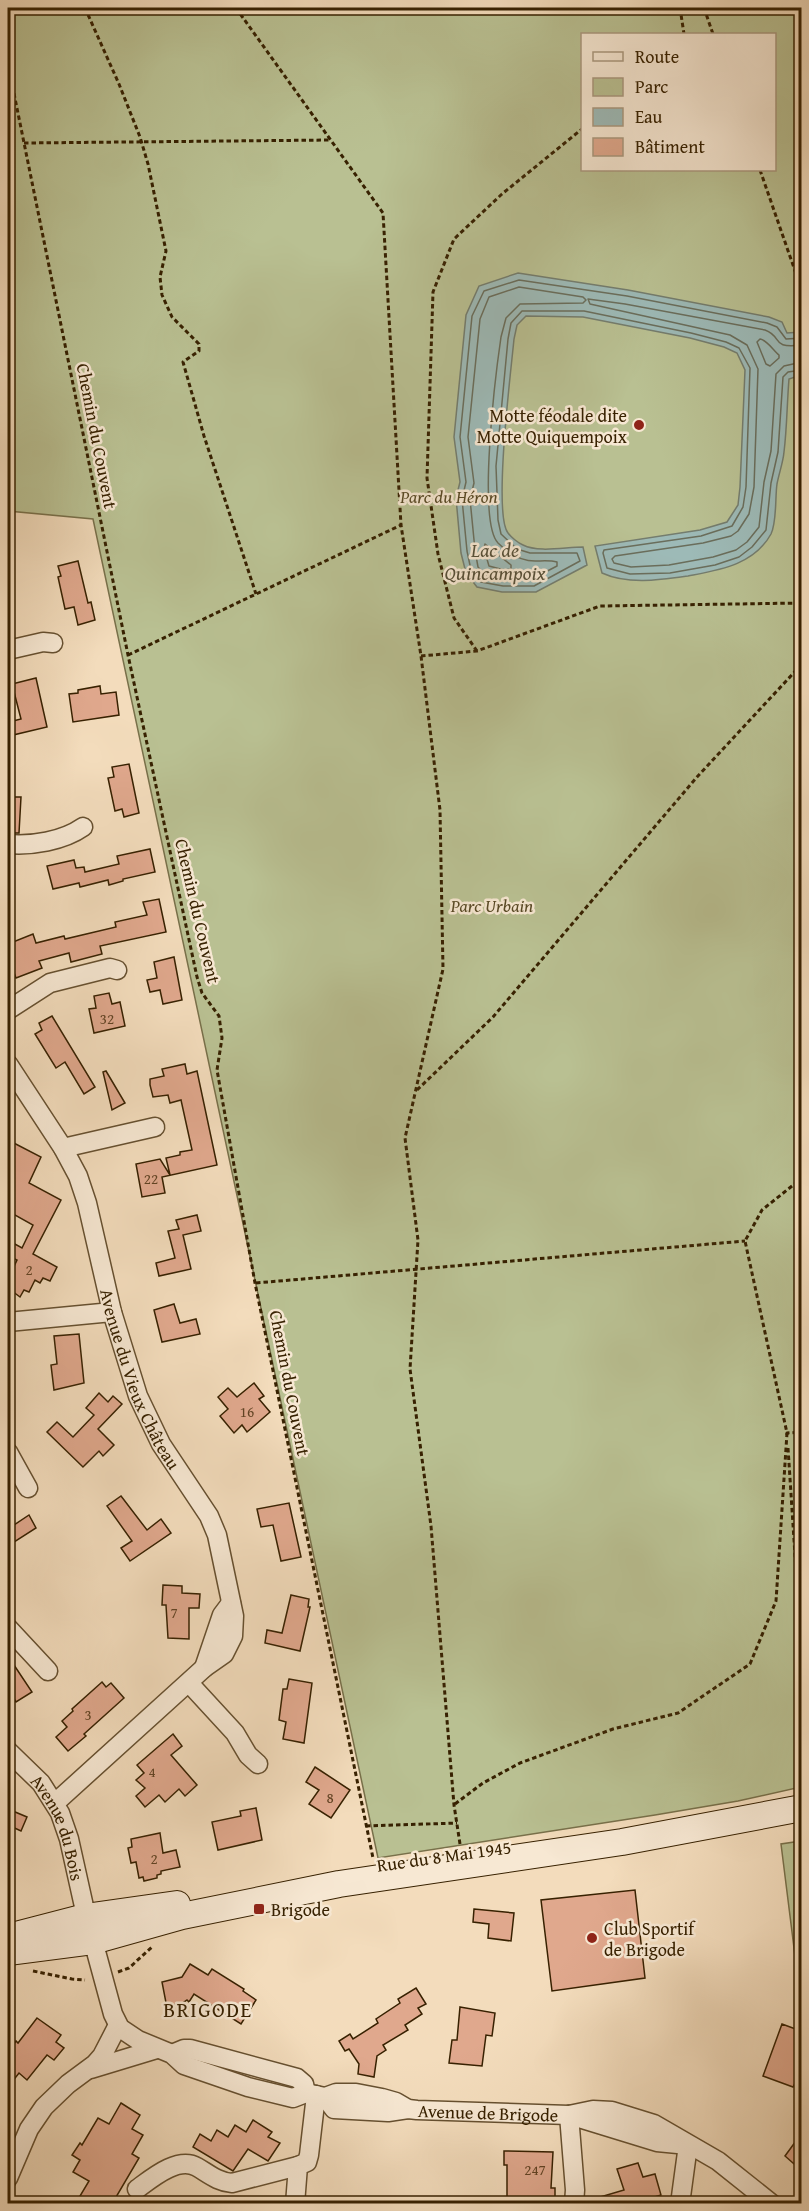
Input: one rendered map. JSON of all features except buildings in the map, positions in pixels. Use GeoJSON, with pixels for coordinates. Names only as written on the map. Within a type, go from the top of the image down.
{"type":"FeatureCollection","features":[{"type":"Feature","properties":{"kind":"main road","name":"Rue du 8 Mai 1945"},"geometry":{"type":"LineString","coordinates":[[8,1952],[183,1904],[374,1866],[741,1811],[801,1798]]}},
{"type":"Feature","properties":{"kind":"main road","name":"Rue du 8 Mai 1945"},"geometry":{"type":"LineString","coordinates":[[8,1936],[90,1929],[182,1916],[339,1884],[622,1842],[801,1808]]}},
{"type":"Feature","properties":{"kind":"street"},"geometry":{"type":"LineString","coordinates":[[8,650],[43,642],[53,643]]}},
{"type":"Feature","properties":{"kind":"street"},"geometry":{"type":"LineString","coordinates":[[8,843],[37,843],[74,834],[83,827]]}},
{"type":"Feature","properties":{"kind":"street"},"geometry":{"type":"LineString","coordinates":[[8,1010],[50,983],[110,968],[117,970]]}},
{"type":"Feature","properties":{"kind":"street","name":"Avenue du Vieux Château"},"geometry":{"type":"LineString","coordinates":[[8,1064],[63,1148],[78,1176],[87,1203],[112,1312],[131,1375],[153,1429],[214,1525],[231,1603],[222,1616],[204,1668],[55,1803]]}},
{"type":"Feature","properties":{"kind":"street"},"geometry":{"type":"LineString","coordinates":[[63,1148],[155,1127]]}},
{"type":"Feature","properties":{"kind":"street"},"geometry":{"type":"LineString","coordinates":[[8,1322],[112,1312]]}},
{"type":"Feature","properties":{"kind":"street"},"geometry":{"type":"LineString","coordinates":[[8,1452],[28,1488]]}},
{"type":"Feature","properties":{"kind":"street"},"geometry":{"type":"LineString","coordinates":[[8,1628],[48,1671]]}},
{"type":"Feature","properties":{"kind":"street"},"geometry":{"type":"LineString","coordinates":[[189,1683],[235,1733],[248,1755],[258,1764]]}},
{"type":"Feature","properties":{"kind":"street","name":"Avenue du Bois"},"geometry":{"type":"LineString","coordinates":[[8,1751],[41,1784],[55,1803],[65,1824],[90,1929]]}},
{"type":"Feature","properties":{"kind":"street"},"geometry":{"type":"LineString","coordinates":[[90,1929],[113,2014],[118,2025],[131,2036],[165,2051],[184,2065],[248,2087],[293,2098],[316,2095],[307,2162],[232,2183],[224,2183],[195,2166],[185,2165],[163,2171],[137,2189]]}},
{"type":"Feature","properties":{"kind":"street"},"geometry":{"type":"LineString","coordinates":[[8,2178],[29,2129],[44,2107],[68,2084],[89,2070],[102,2056],[118,2025]]}},
{"type":"Feature","properties":{"kind":"street"},"geometry":{"type":"LineString","coordinates":[[89,2070],[165,2051]]}},
{"type":"Feature","properties":{"kind":"street","name":"Avenue de Brigode"},"geometry":{"type":"LineString","coordinates":[[316,2095],[333,2109],[388,2112],[408,2109],[569,2115],[592,2110],[627,2114],[668,2131],[718,2161],[772,2204]]}},
{"type":"Feature","properties":{"kind":"street","name":"Avenue de Brigode"},"geometry":{"type":"LineString","coordinates":[[569,2115],[574,2204]]}},
{"type":"Feature","properties":{"kind":"street"},"geometry":{"type":"LineString","coordinates":[[680,2204],[688,2145]]}},
{"type":"Feature","properties":{"kind":"street"},"geometry":{"type":"LineString","coordinates":[[295,2204],[297,2166]]}},
{"type":"Feature","properties":{"kind":"path"},"geometry":{"type":"LineString","coordinates":[[85,8],[119,84],[141,142],[166,251],[160,277],[162,295],[172,317],[199,344],[199,351],[183,362],[204,436],[256,594]]}},
{"type":"Feature","properties":{"kind":"path"},"geometry":{"type":"LineString","coordinates":[[236,8],[383,213],[401,525],[421,657],[440,810],[443,969],[405,1138],[418,1240],[410,1369],[431,1526],[454,1804],[460,1844],[470,1843]]}},
{"type":"Feature","properties":{"kind":"path"},"geometry":{"type":"LineString","coordinates":[[680,8],[684,33]]}},
{"type":"Feature","properties":{"kind":"path"},"geometry":{"type":"LineString","coordinates":[[704,8],[713,33]]}},
{"type":"Feature","properties":{"kind":"path","name":"Chemin du Couvent"},"geometry":{"type":"LineString","coordinates":[[8,64],[128,655],[197,977],[202,993],[219,1016],[222,1038],[217,1070],[255,1283],[374,1866]]}},
{"type":"Feature","properties":{"kind":"path"},"geometry":{"type":"LineString","coordinates":[[477,651],[454,618],[438,554],[427,478],[433,292],[454,239],[502,194],[581,130]]}},
{"type":"Feature","properties":{"kind":"path"},"geometry":{"type":"LineString","coordinates":[[24,143],[331,140]]}},
{"type":"Feature","properties":{"kind":"path"},"geometry":{"type":"LineString","coordinates":[[760,171],[801,291]]}},
{"type":"Feature","properties":{"kind":"path"},"geometry":{"type":"LineString","coordinates":[[128,655],[401,525]]}},
{"type":"Feature","properties":{"kind":"path"},"geometry":{"type":"LineString","coordinates":[[421,657],[477,651],[600,606],[801,603]]}},
{"type":"Feature","properties":{"kind":"path"},"geometry":{"type":"LineString","coordinates":[[416,1091],[493,1017],[697,777],[801,664]]}},
{"type":"Feature","properties":{"kind":"path"},"geometry":{"type":"LineString","coordinates":[[801,1178],[762,1210],[745,1241],[787,1433],[801,1662]]}},
{"type":"Feature","properties":{"kind":"path"},"geometry":{"type":"LineString","coordinates":[[255,1283],[745,1241]]}},
{"type":"Feature","properties":{"kind":"path"},"geometry":{"type":"LineString","coordinates":[[787,1433],[801,1432]]}},
{"type":"Feature","properties":{"kind":"path"},"geometry":{"type":"LineString","coordinates":[[454,1804],[483,1783],[520,1763],[613,1729],[678,1713],[750,1664],[776,1601],[787,1433]]}},
{"type":"Feature","properties":{"kind":"path"},"geometry":{"type":"LineString","coordinates":[[366,1826],[457,1823]]}},
{"type":"Feature","properties":{"kind":"green space","name":"Parc Urbain"},"geometry":{"type":"Polygon","coordinates":[[[8,8],[801,8],[801,1787],[738,1801],[655,1815],[378,1858],[93,519],[8,511],[8,8]]]}},
{"type":"Feature","properties":{"kind":"green space"},"geometry":{"type":"Polygon","coordinates":[[[802,1841],[801,1990],[781,1844],[802,1841]]]}},
{"type":"Feature","properties":{"kind":"water","name":"Lac de Quincampoix"},"geometry":{"type":"Polygon","coordinates":[[[518,273],[628,290],[769,317],[782,322],[787,333],[801,332],[801,375],[789,379],[785,443],[777,484],[774,523],[771,534],[755,553],[735,564],[712,571],[666,579],[633,580],[602,573],[595,546],[700,530],[727,522],[738,505],[740,487],[745,370],[737,353],[690,338],[583,317],[526,316],[517,325],[514,339],[503,472],[504,521],[508,533],[519,543],[529,547],[544,549],[583,547],[587,565],[536,592],[502,592],[477,587],[466,573],[461,553],[456,498],[460,482],[454,437],[466,315],[479,286],[518,273]]]}},
{"type":"Feature","properties":{"kind":"place","name":"Motte féodale dite Motte Quiquempoix"},"geometry":{"type":"Point","coordinates":[639,425]}},
{"type":"Feature","properties":{"kind":"place","name":"Brigode"},"geometry":{"type":"Point","coordinates":[259,1909]}},
{"type":"Feature","properties":{"kind":"place","name":"Club Sportif de Brigode"},"geometry":{"type":"Point","coordinates":[592,1938]}},
{"type":"Feature","properties":{"kind":"district","name":"BRIGODE"},"geometry":{"type":"Point","coordinates":[208,2009]}},
{"type":"Feature","properties":{"kind":"park label","name":"Parc du Héron"},"geometry":{"type":"Point","coordinates":[449,496]}}]}
